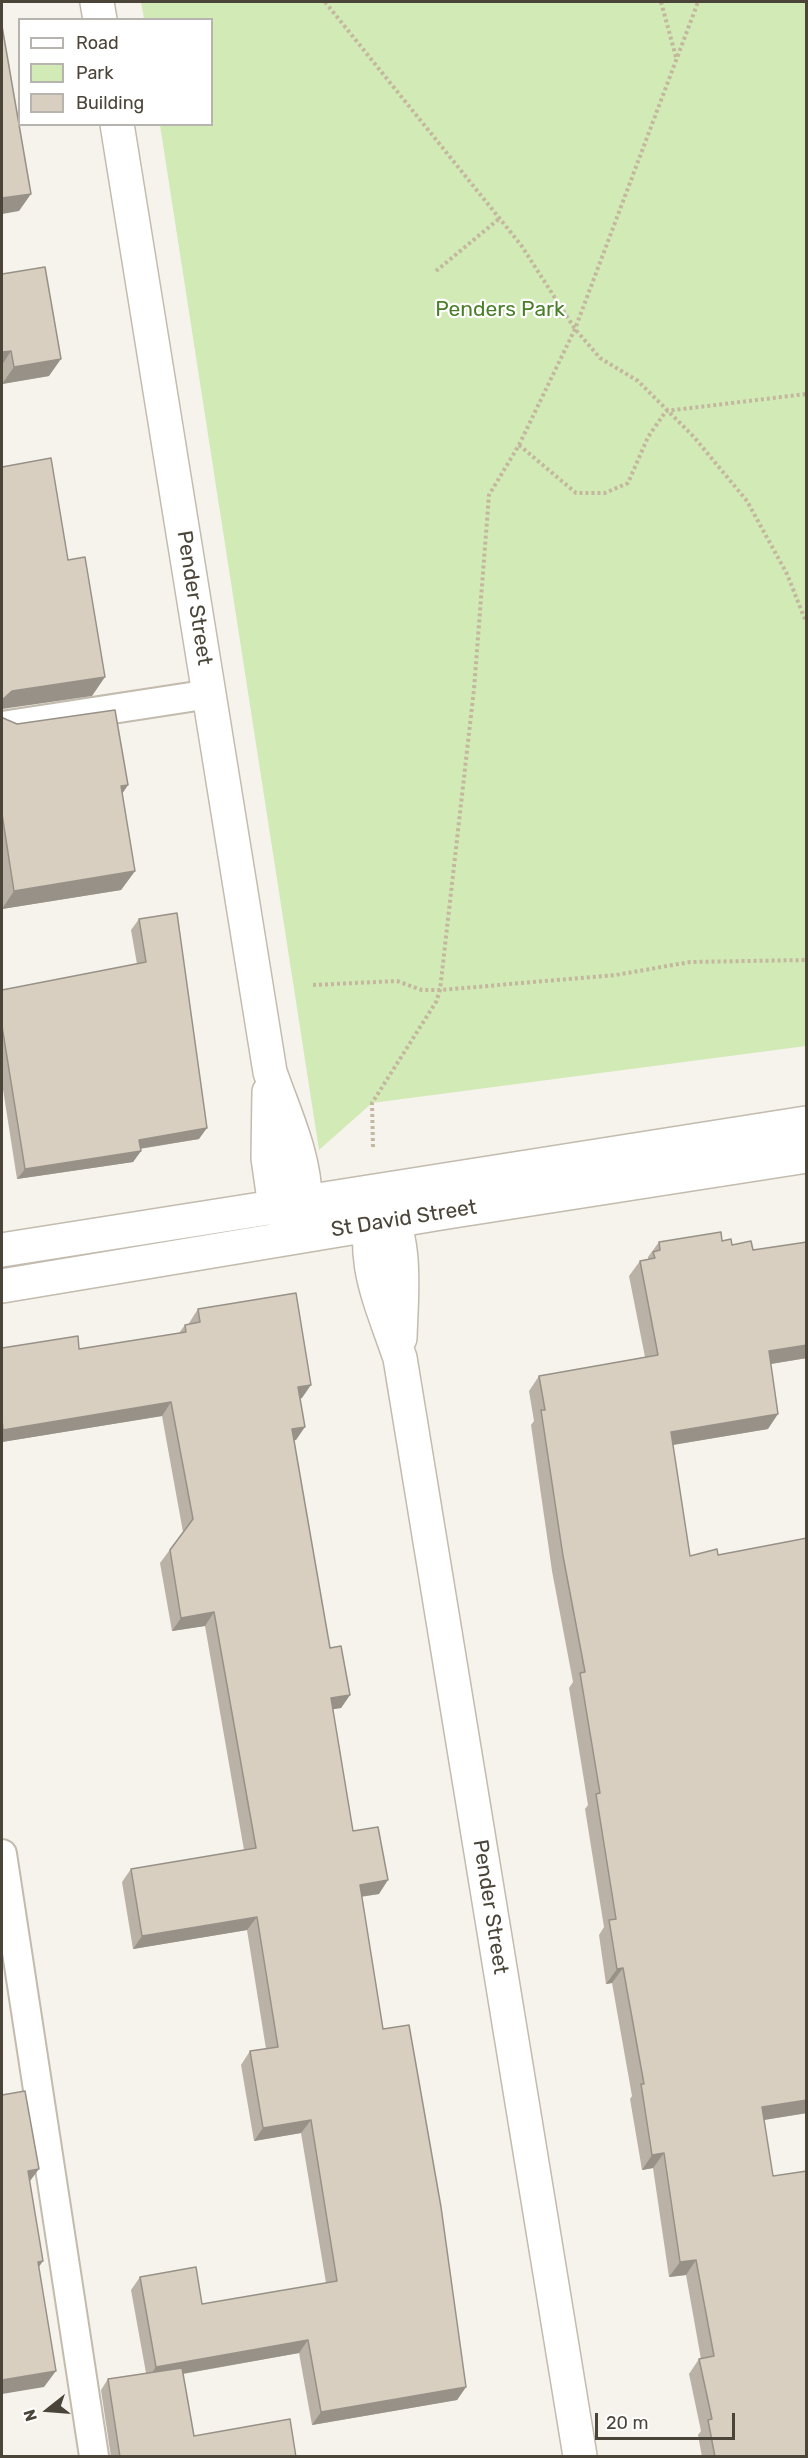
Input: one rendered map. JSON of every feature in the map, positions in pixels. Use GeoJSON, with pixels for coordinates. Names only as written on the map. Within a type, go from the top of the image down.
{"type":"FeatureCollection","features":[{"type":"Feature","properties":{"kind":"street"},"geometry":{"type":"LineString","coordinates":[[97,2],[99,18]]}},
{"type":"Feature","properties":{"kind":"street","name":"Pender Street"},"geometry":{"type":"LineString","coordinates":[[117,126],[270,1072],[298,1153],[291,1205],[296,1238]]}},
{"type":"Feature","properties":{"kind":"street","name":"St David Street"},"geometry":{"type":"LineString","coordinates":[[2,1250],[807,1123]]}},
{"type":"Feature","properties":{"kind":"street","name":"St David Street"},"geometry":{"type":"LineString","coordinates":[[2,1286],[807,1156]]}},
{"type":"Feature","properties":{"kind":"street","name":"Pender Street"},"geometry":{"type":"LineString","coordinates":[[374,1191],[388,1208],[381,1223],[402,1270],[400,1358],[580,2457]]}},
{"type":"Feature","properties":{"kind":"lane"},"geometry":{"type":"LineString","coordinates":[[2,726],[210,694]]}},
{"type":"Feature","properties":{"kind":"lane"},"geometry":{"type":"LineString","coordinates":[[2,1854],[94,2457]]}},
{"type":"Feature","properties":{"kind":"path"},"geometry":{"type":"LineString","coordinates":[[325,2],[521,245],[575,329],[600,358],[638,381],[694,437],[747,501],[787,574],[807,622]]}},
{"type":"Feature","properties":{"kind":"path"},"geometry":{"type":"LineString","coordinates":[[662,2],[676,58]]}},
{"type":"Feature","properties":{"kind":"path"},"geometry":{"type":"LineString","coordinates":[[373,1147],[372,1103],[436,1002],[440,990],[474,689],[489,495],[519,445],[575,329],[698,2]]}},
{"type":"Feature","properties":{"kind":"path"},"geometry":{"type":"LineString","coordinates":[[436,271],[500,218]]}},
{"type":"Feature","properties":{"kind":"path"},"geometry":{"type":"LineString","coordinates":[[519,445],[576,493],[604,493],[628,483],[648,437],[666,411],[807,394]]}},
{"type":"Feature","properties":{"kind":"path"},"geometry":{"type":"LineString","coordinates":[[313,985],[397,981],[422,990],[440,990],[616,975],[690,962],[807,960]]}},
{"type":"Feature","properties":{"kind":"green space","name":"Penders Park"},"geometry":{"type":"Polygon","coordinates":[[[141,2],[806,2],[806,1046],[372,1103],[319,1150],[160,126],[213,126],[213,18],[144,18],[141,2]]]}},
{"type":"Feature","properties":{"kind":"building"},"geometry":{"type":"Polygon","coordinates":[[[2,26],[31,194],[2,198],[2,26]]]}},
{"type":"Feature","properties":{"kind":"building"},"geometry":{"type":"Polygon","coordinates":[[[45,267],[61,359],[14,367],[11,351],[2,352],[2,274],[45,267]]]}},
{"type":"Feature","properties":{"kind":"building"},"geometry":{"type":"Polygon","coordinates":[[[51,458],[68,560],[85,557],[105,677],[12,691],[2,700],[2,467],[51,458]]]}},
{"type":"Feature","properties":{"kind":"building"},"geometry":{"type":"Polygon","coordinates":[[[115,710],[128,785],[121,786],[135,871],[14,891],[2,814],[2,716],[17,724],[115,710]]]}},
{"type":"Feature","properties":{"kind":"building"},"geometry":{"type":"Polygon","coordinates":[[[177,913],[207,1128],[139,1140],[141,1151],[25,1169],[2,1026],[2,990],[146,962],[139,919],[177,913]]]}},
{"type":"Feature","properties":{"kind":"building"},"geometry":{"type":"Polygon","coordinates":[[[721,1232],[722,1241],[731,1239],[732,1245],[751,1241],[753,1250],[807,1242],[807,1345],[769,1351],[778,1414],[671,1432],[690,1556],[717,1549],[718,1555],[807,1538],[807,2100],[762,2107],[773,2176],[807,2171],[807,2457],[715,2457],[708,2420],[712,2419],[699,2359],[714,2356],[696,2260],[680,2262],[664,2153],[652,2155],[641,2084],[644,2084],[623,1968],[617,1969],[609,1920],[616,1919],[596,1794],[600,1793],[580,1673],[585,1672],[563,1556],[541,1410],[545,1410],[539,1376],[658,1355],[640,1261],[655,1258],[653,1252],[660,1250],[659,1242],[721,1232]]]}},
{"type":"Feature","properties":{"kind":"building"},"geometry":{"type":"Polygon","coordinates":[[[296,1293],[311,1385],[298,1387],[305,1427],[292,1429],[330,1648],[341,1646],[350,1695],[331,1698],[353,1831],[378,1827],[388,1880],[360,1885],[383,2029],[409,2025],[441,2207],[466,2387],[321,2412],[308,2340],[156,2367],[140,2277],[196,2267],[202,2304],[337,2281],[311,2120],[263,2128],[250,2051],[278,2047],[257,1917],[142,1936],[131,1869],[256,1848],[214,1612],[181,1618],[170,1550],[193,1519],[171,1402],[3,1430],[2,1420],[2,1348],[78,1336],[79,1349],[186,1332],[185,1325],[200,1322],[198,1309],[296,1293]]]}},
{"type":"Feature","properties":{"kind":"building"},"geometry":{"type":"Polygon","coordinates":[[[25,2091],[39,2169],[28,2171],[43,2261],[38,2262],[56,2371],[2,2380],[2,2095],[25,2091]]]}},
{"type":"Feature","properties":{"kind":"building"},"geometry":{"type":"Polygon","coordinates":[[[182,2368],[194,2436],[290,2419],[296,2457],[120,2457],[108,2379],[182,2368]]]}}]}
